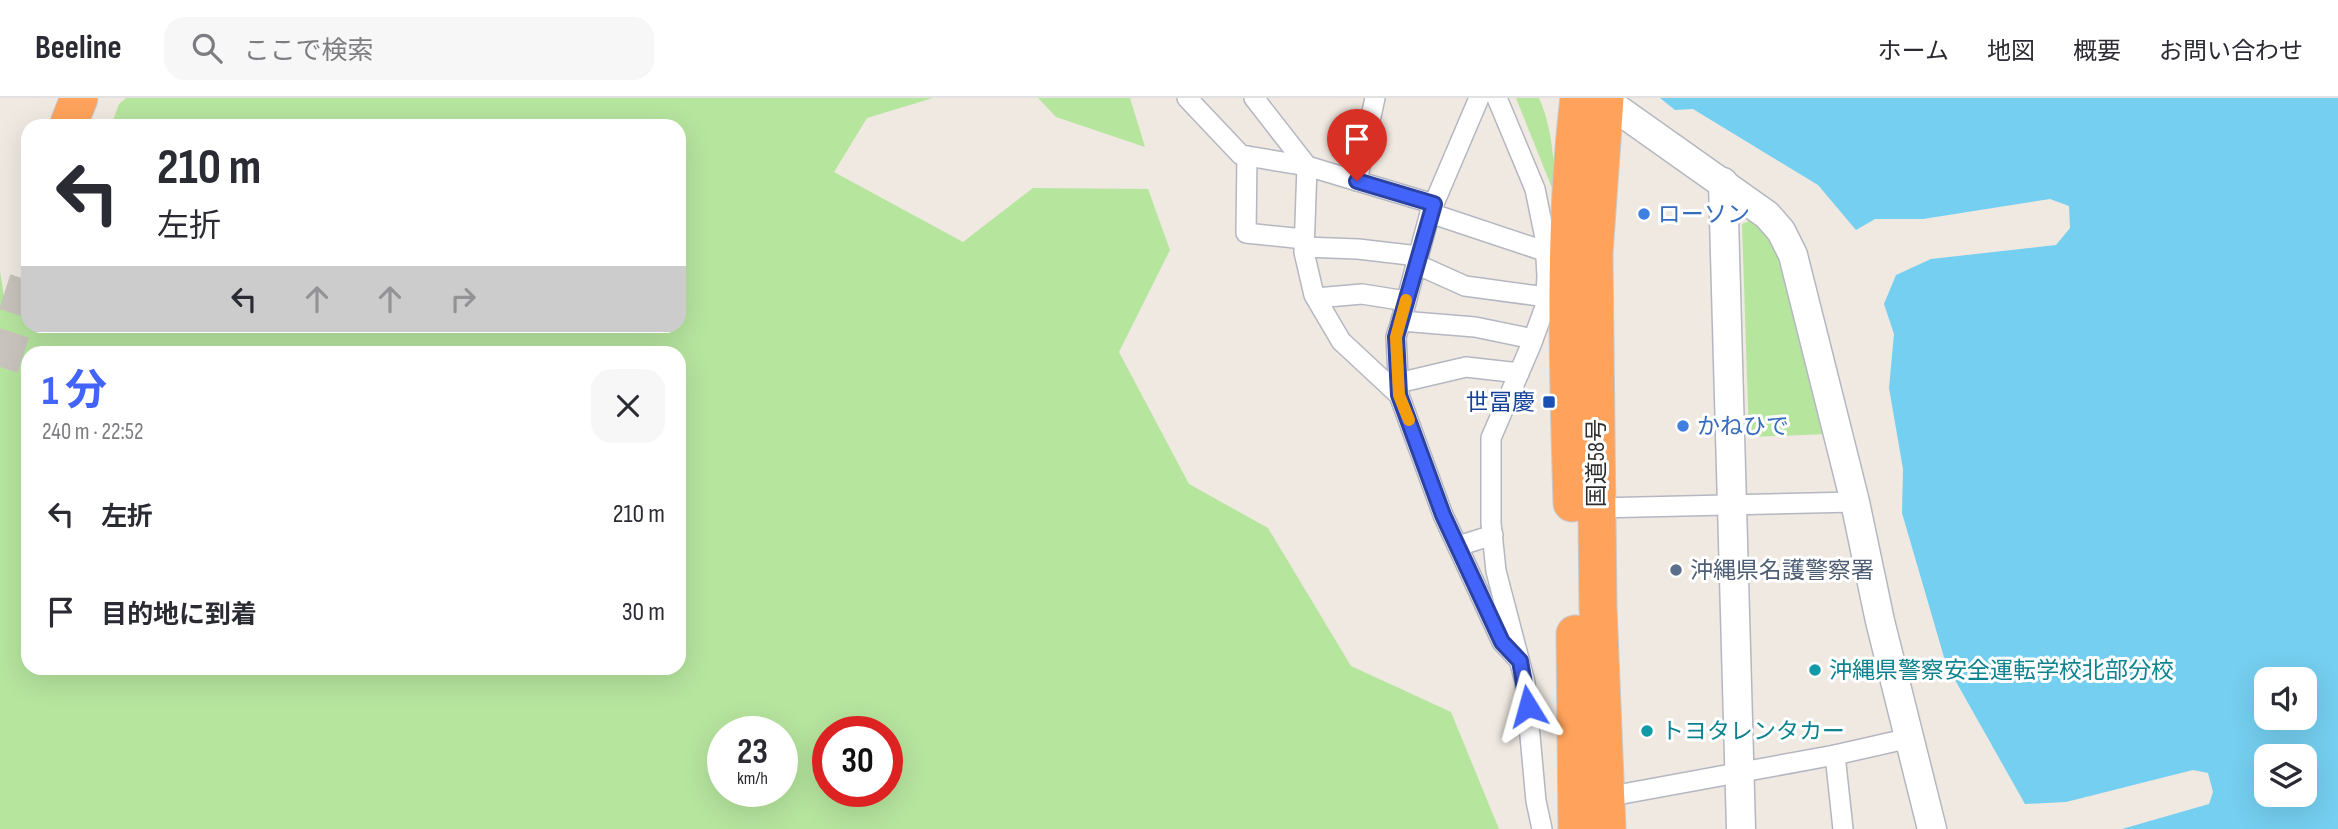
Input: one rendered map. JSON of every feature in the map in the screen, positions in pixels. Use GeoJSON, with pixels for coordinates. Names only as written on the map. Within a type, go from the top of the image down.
{"type":"FeatureCollection","features":[{"type":"Feature","properties":{"kind":"highway"},"geometry":{"type":"LineString","coordinates":[[69,119],[73,98]]}},
{"type":"Feature","properties":{"kind":"highway"},"geometry":{"type":"LineString","coordinates":[[71,119],[79,98]]}},
{"type":"Feature","properties":{"kind":"highway","name":"国道58号"},"geometry":{"type":"LineString","coordinates":[[1577,829],[1575,608],[1568,368],[1569,247],[1579,98]]}},
{"type":"Feature","properties":{"kind":"highway","name":"国道58号"},"geometry":{"type":"LineString","coordinates":[[1605,98],[1594,253],[1598,607],[1606,813]]}},
{"type":"Feature","properties":{"kind":"street"},"geometry":{"type":"LineString","coordinates":[[1187,98],[1241,155],[1307,166],[1357,181],[1544,251]]}},
{"type":"Feature","properties":{"kind":"street"},"geometry":{"type":"LineString","coordinates":[[1254,98],[1307,166],[1304,243],[1316,298],[1341,341],[1399,389]]}},
{"type":"Feature","properties":{"kind":"street"},"geometry":{"type":"LineString","coordinates":[[1357,181],[1375,98]]}},
{"type":"Feature","properties":{"kind":"street"},"geometry":{"type":"LineString","coordinates":[[1479,98],[1432,209],[1417,260],[1396,337],[1399,389],[1443,515],[1502,642],[1520,661]]}},
{"type":"Feature","properties":{"kind":"street"},"geometry":{"type":"LineString","coordinates":[[1497,98],[1535,189],[1545,238],[1545,307],[1491,439],[1496,571],[1525,682],[1536,801],[1542,829]]}},
{"type":"Feature","properties":{"kind":"street"},"geometry":{"type":"LineString","coordinates":[[1605,98],[1767,215],[1781,231],[1793,255],[1855,502],[1880,621],[1932,829]]}},
{"type":"Feature","properties":{"kind":"street"},"geometry":{"type":"LineString","coordinates":[[1274,160],[1292,145]]}},
{"type":"Feature","properties":{"kind":"street"},"geometry":{"type":"LineString","coordinates":[[1247,156],[1245,233],[1417,260],[1465,286],[1546,297]]}},
{"type":"Feature","properties":{"kind":"street"},"geometry":{"type":"LineString","coordinates":[[1723,181],[1741,829]]}},
{"type":"Feature","properties":{"kind":"street"},"geometry":{"type":"LineString","coordinates":[[1316,298],[1362,295],[1406,301]]}},
{"type":"Feature","properties":{"kind":"street"},"geometry":{"type":"LineString","coordinates":[[1401,321],[1475,327],[1533,338]]}},
{"type":"Feature","properties":{"kind":"street"},"geometry":{"type":"LineString","coordinates":[[1399,389],[1466,367],[1519,373]]}},
{"type":"Feature","properties":{"kind":"street"},"geometry":{"type":"LineString","coordinates":[[1597,508],[1855,502]]}},
{"type":"Feature","properties":{"kind":"street"},"geometry":{"type":"LineString","coordinates":[[1458,546],[1493,535]]}},
{"type":"Feature","properties":{"kind":"street"},"geometry":{"type":"LineString","coordinates":[[1606,813],[1739,772],[1910,738]]}},
{"type":"Feature","properties":{"kind":"street"},"geometry":{"type":"LineString","coordinates":[[1835,755],[1843,829]]}},
{"type":"Feature","properties":{"kind":"green space"},"geometry":{"type":"Polygon","coordinates":[[[126,98],[933,98],[867,118],[834,172],[963,242],[1033,188],[1148,189],[1170,250],[1119,352],[1189,484],[1268,528],[1351,666],[1451,712],[1499,829],[0,829],[0,271],[6,310],[21,310],[21,333],[686,333],[686,119],[114,119],[119,104],[126,98]]]}},
{"type":"Feature","properties":{"kind":"green space"},"geometry":{"type":"Polygon","coordinates":[[[1038,98],[1130,98],[1145,147],[1056,117],[1038,98]]]}},
{"type":"Feature","properties":{"kind":"green space"},"geometry":{"type":"Polygon","coordinates":[[[1516,98],[1539,98],[1544,110],[1550,134],[1556,198],[1516,98]]]}},
{"type":"Feature","properties":{"kind":"green space"},"geometry":{"type":"Polygon","coordinates":[[[1751,220],[1764,231],[1779,257],[1827,434],[1749,437],[1742,224],[1751,220]]]}},
{"type":"Feature","properties":{"kind":"water"},"geometry":{"type":"Polygon","coordinates":[[[1660,98],[2338,98],[2338,829],[2122,829],[2209,804],[2213,792],[2208,773],[2193,770],[2066,802],[2025,804],[1946,664],[1902,513],[1903,469],[1889,388],[1894,334],[1884,304],[1896,275],[1931,259],[2056,245],[2070,228],[2069,206],[2050,199],[1923,219],[1875,219],[1856,230],[1818,185],[1693,109],[1675,110],[1660,98]]]}},
{"type":"Feature","properties":{"kind":"tunnel"},"geometry":{"type":"LineString","coordinates":[[0,367],[21,302]]}},
{"type":"Feature","properties":{"kind":"slow traffic"},"geometry":{"type":"LineString","coordinates":[[1406,300],[1396,337],[1399,395],[1409,420]]}},
{"type":"Feature","properties":{"kind":"place","name":"ローソン"},"geometry":{"type":"Point","coordinates":[1644,214]}},
{"type":"Feature","properties":{"kind":"place","name":"世冨慶"},"geometry":{"type":"Point","coordinates":[1549,402]}},
{"type":"Feature","properties":{"kind":"place","name":"かねひで"},"geometry":{"type":"Point","coordinates":[1683,426]}},
{"type":"Feature","properties":{"kind":"place","name":"沖縄県名護警察署"},"geometry":{"type":"Point","coordinates":[1676,570]}},
{"type":"Feature","properties":{"kind":"place","name":"沖縄県警察安全運転学校北部分校"},"geometry":{"type":"Point","coordinates":[1815,670]}},
{"type":"Feature","properties":{"kind":"place","name":"トヨタレンタカー"},"geometry":{"type":"Point","coordinates":[1647,731]}},
{"type":"Feature","properties":{"kind":"route"},"geometry":{"type":"LineString","coordinates":[[1357,181],[1434,204],[1396,337],[1399,395],[1443,515],[1502,642],[1520,661],[1528,706]]}}]}
